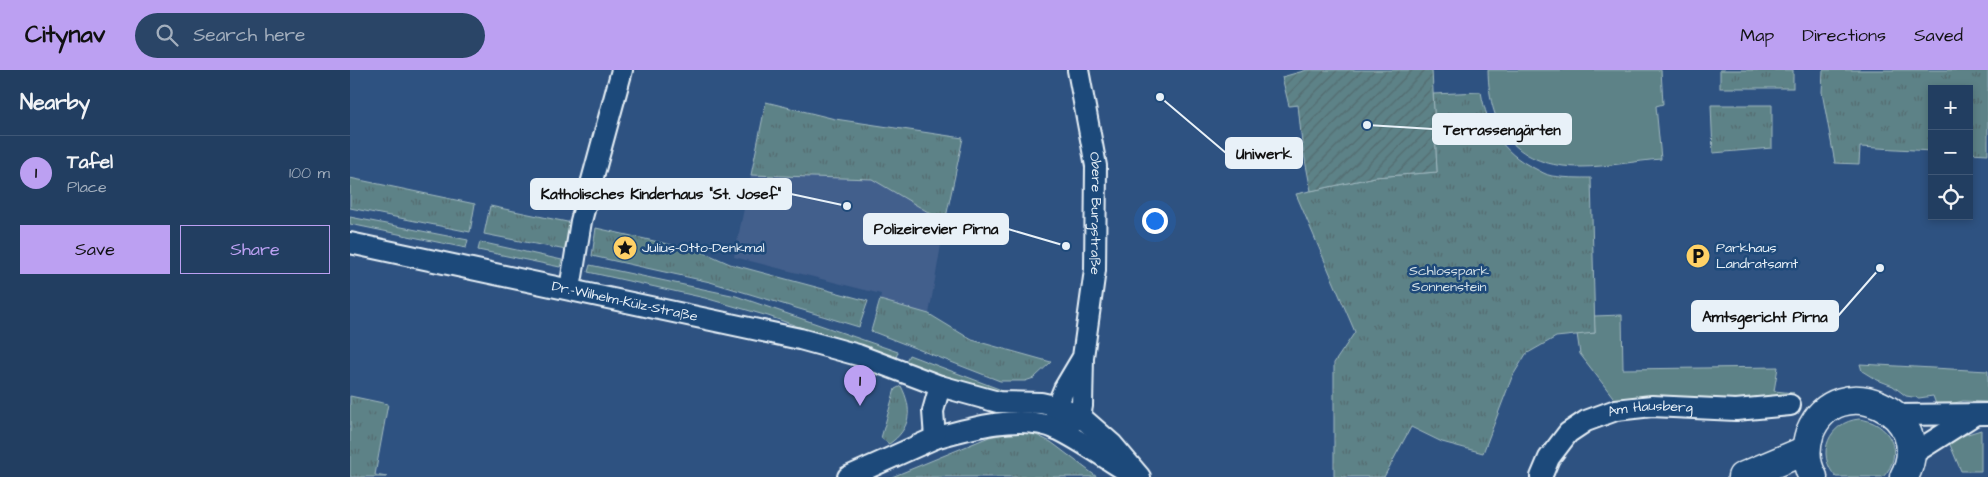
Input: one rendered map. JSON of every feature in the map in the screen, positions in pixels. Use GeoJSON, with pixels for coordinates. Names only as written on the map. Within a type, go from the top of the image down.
{"type":"FeatureCollection","features":[{"type":"Feature","properties":{"kind":"main road"},"geometry":{"type":"LineString","coordinates":[[1813,477],[1807,461],[1806,450],[1808,439],[1818,420],[1825,412],[1840,403],[1858,400],[1878,403],[1896,415],[1907,433],[1908,466]]}},
{"type":"Feature","properties":{"kind":"main road"},"geometry":{"type":"LineString","coordinates":[[1742,477],[1806,450]]}},
{"type":"Feature","properties":{"kind":"street"},"geometry":{"type":"LineString","coordinates":[[570,289],[581,221],[622,70]]}},
{"type":"Feature","properties":{"kind":"street","name":"Obere Burgstraße"},"geometry":{"type":"LineString","coordinates":[[1078,70],[1096,166],[1095,270],[1083,357],[1083,394],[1080,416]]}},
{"type":"Feature","properties":{"kind":"street","name":"Dr.-Wilhelm-Külz-Straße"},"geometry":{"type":"LineString","coordinates":[[350,243],[800,339],[858,355],[940,386],[998,402],[1041,403],[1057,406],[1080,416],[1112,444],[1140,477]]}},
{"type":"Feature","properties":{"kind":"street","name":"Obere Burgstraße"},"geometry":{"type":"LineString","coordinates":[[1057,406],[1064,389],[1083,357]]}},
{"type":"Feature","properties":{"kind":"street"},"geometry":{"type":"LineString","coordinates":[[935,438],[934,411],[940,386]]}},
{"type":"Feature","properties":{"kind":"street"},"geometry":{"type":"LineString","coordinates":[[998,402],[1005,422]]}},
{"type":"Feature","properties":{"kind":"street","name":"Am Hausberg"},"geometry":{"type":"LineString","coordinates":[[1541,477],[1549,458],[1568,433],[1586,420],[1616,410],[1652,406],[1736,410],[1790,405]]}},
{"type":"Feature","properties":{"kind":"street"},"geometry":{"type":"LineString","coordinates":[[1056,428],[1057,406]]}},
{"type":"Feature","properties":{"kind":"street"},"geometry":{"type":"LineString","coordinates":[[1896,415],[1981,414]]}},
{"type":"Feature","properties":{"kind":"street"},"geometry":{"type":"LineString","coordinates":[[1908,466],[1981,414]]}},
{"type":"Feature","properties":{"kind":"street"},"geometry":{"type":"LineString","coordinates":[[1056,428],[1076,420],[1080,416]]}},
{"type":"Feature","properties":{"kind":"street"},"geometry":{"type":"LineString","coordinates":[[848,477],[935,438],[1005,422],[1056,428],[1136,477]]}},
{"type":"Feature","properties":{"kind":"shaded area"},"geometry":{"type":"Polygon","coordinates":[[[766,102],[835,119],[963,138],[945,222],[929,314],[880,300],[881,294],[734,257],[766,102]]]}},
{"type":"Feature","properties":{"kind":"green space"},"geometry":{"type":"Polygon","coordinates":[[[1307,70],[1432,70],[1437,172],[1375,177],[1311,191],[1302,144],[1298,105],[1289,106],[1282,77],[1307,70]]]}},
{"type":"Feature","properties":{"kind":"green space"},"geometry":{"type":"Polygon","coordinates":[[[1488,70],[1661,70],[1663,104],[1656,106],[1661,159],[1581,167],[1559,165],[1540,160],[1524,152],[1511,141],[1501,127],[1494,111],[1488,70]]]}},
{"type":"Feature","properties":{"kind":"green space"},"geometry":{"type":"Polygon","coordinates":[[[1720,70],[1793,70],[1793,88],[1720,88],[1720,70]]]}},
{"type":"Feature","properties":{"kind":"green space"},"geometry":{"type":"Polygon","coordinates":[[[1823,70],[1988,70],[1988,154],[1973,153],[1973,85],[1928,85],[1928,151],[1860,147],[1859,164],[1835,163],[1822,92],[1823,70]]]}},
{"type":"Feature","properties":{"kind":"green space","name":"Schlosspark Sonnenstein"},"geometry":{"type":"Polygon","coordinates":[[[1481,92],[1492,127],[1513,155],[1543,173],[1567,178],[1591,178],[1595,333],[1556,337],[1526,354],[1512,377],[1483,453],[1442,442],[1411,427],[1384,477],[1334,477],[1334,363],[1355,332],[1296,194],[1375,177],[1437,172],[1433,94],[1481,92]]]}},
{"type":"Feature","properties":{"kind":"green space"},"geometry":{"type":"Polygon","coordinates":[[[766,102],[835,119],[963,138],[945,222],[872,179],[751,175],[766,102]]]}},
{"type":"Feature","properties":{"kind":"green space"},"geometry":{"type":"Polygon","coordinates":[[[1711,105],[1772,105],[1772,148],[1713,153],[1711,105]]]}},
{"type":"Feature","properties":{"kind":"green space"},"geometry":{"type":"Polygon","coordinates":[[[350,178],[475,204],[470,232],[350,208],[350,178]]]}},
{"type":"Feature","properties":{"kind":"green space"},"geometry":{"type":"Polygon","coordinates":[[[490,206],[572,223],[566,250],[484,234],[490,206]]]}},
{"type":"Feature","properties":{"kind":"green space"},"geometry":{"type":"Polygon","coordinates":[[[350,217],[468,240],[466,248],[350,224],[350,217]]]}},
{"type":"Feature","properties":{"kind":"green space"},"geometry":{"type":"Polygon","coordinates":[[[596,228],[703,252],[730,264],[868,301],[859,327],[710,282],[592,256],[596,228]]]}},
{"type":"Feature","properties":{"kind":"green space"},"geometry":{"type":"Polygon","coordinates":[[[480,242],[562,260],[560,267],[478,250],[480,242]]]}},
{"type":"Feature","properties":{"kind":"green space"},"geometry":{"type":"Polygon","coordinates":[[[590,265],[736,296],[898,352],[895,360],[768,316],[705,298],[588,272],[590,265]]]}},
{"type":"Feature","properties":{"kind":"green space"},"geometry":{"type":"Polygon","coordinates":[[[880,300],[929,314],[972,340],[1051,362],[1034,378],[1025,381],[1000,381],[871,331],[880,300]]]}},
{"type":"Feature","properties":{"kind":"green space"},"geometry":{"type":"Polygon","coordinates":[[[1622,315],[1623,369],[1778,367],[1774,391],[1794,393],[1740,401],[1642,396],[1616,401],[1580,354],[1577,334],[1595,333],[1594,316],[1622,315]]]}},
{"type":"Feature","properties":{"kind":"green space"},"geometry":{"type":"Polygon","coordinates":[[[909,355],[999,389],[1003,392],[1002,395],[995,395],[905,363],[909,355]]]}},
{"type":"Feature","properties":{"kind":"green space"},"geometry":{"type":"Polygon","coordinates":[[[1860,364],[1988,371],[1988,402],[1963,401],[1937,407],[1933,396],[1919,398],[1906,396],[1893,386],[1875,379],[1862,371],[1860,364]]]}},
{"type":"Feature","properties":{"kind":"green space"},"geometry":{"type":"Polygon","coordinates":[[[901,386],[907,403],[908,418],[902,432],[889,444],[881,438],[895,389],[901,386]]]}},
{"type":"Feature","properties":{"kind":"green space"},"geometry":{"type":"Polygon","coordinates":[[[350,396],[388,404],[375,475],[387,477],[350,477],[350,396]]]}},
{"type":"Feature","properties":{"kind":"green space"},"geometry":{"type":"Polygon","coordinates":[[[1859,419],[1870,421],[1879,426],[1891,440],[1893,458],[1890,468],[1883,477],[1836,477],[1830,468],[1826,449],[1828,440],[1840,426],[1849,421],[1859,419]]]}},
{"type":"Feature","properties":{"kind":"green space"},"geometry":{"type":"Polygon","coordinates":[[[1981,430],[1981,471],[1961,471],[1948,440],[1981,430]]]}},
{"type":"Feature","properties":{"kind":"green space"},"geometry":{"type":"Polygon","coordinates":[[[1015,432],[1036,435],[1051,442],[1097,477],[892,477],[989,437],[1015,432]]]}},
{"type":"Feature","properties":{"kind":"place","name":"Uniwerk"},"geometry":{"type":"Point","coordinates":[1160,97]}},
{"type":"Feature","properties":{"kind":"place","name":"Terrassengärten"},"geometry":{"type":"Point","coordinates":[1367,125]}},
{"type":"Feature","properties":{"kind":"place","name":"Katholisches Kinderhaus \"St. Josef\""},"geometry":{"type":"Point","coordinates":[847,206]}},
{"type":"Feature","properties":{"kind":"place","name":"Polizeirevier Pirna"},"geometry":{"type":"Point","coordinates":[1066,246]}},
{"type":"Feature","properties":{"kind":"place","name":"Julius-Otto-Denkmal"},"geometry":{"type":"Point","coordinates":[625,248]}},
{"type":"Feature","properties":{"kind":"place","name":"Parkhaus Landratsamt"},"geometry":{"type":"Point","coordinates":[1698,256]}},
{"type":"Feature","properties":{"kind":"place","name":"Amtsgericht Pirna"},"geometry":{"type":"Point","coordinates":[1880,268]}},
{"type":"Feature","properties":{"kind":"place","name":"Tafel"},"geometry":{"type":"Point","coordinates":[860,406]}}]}
